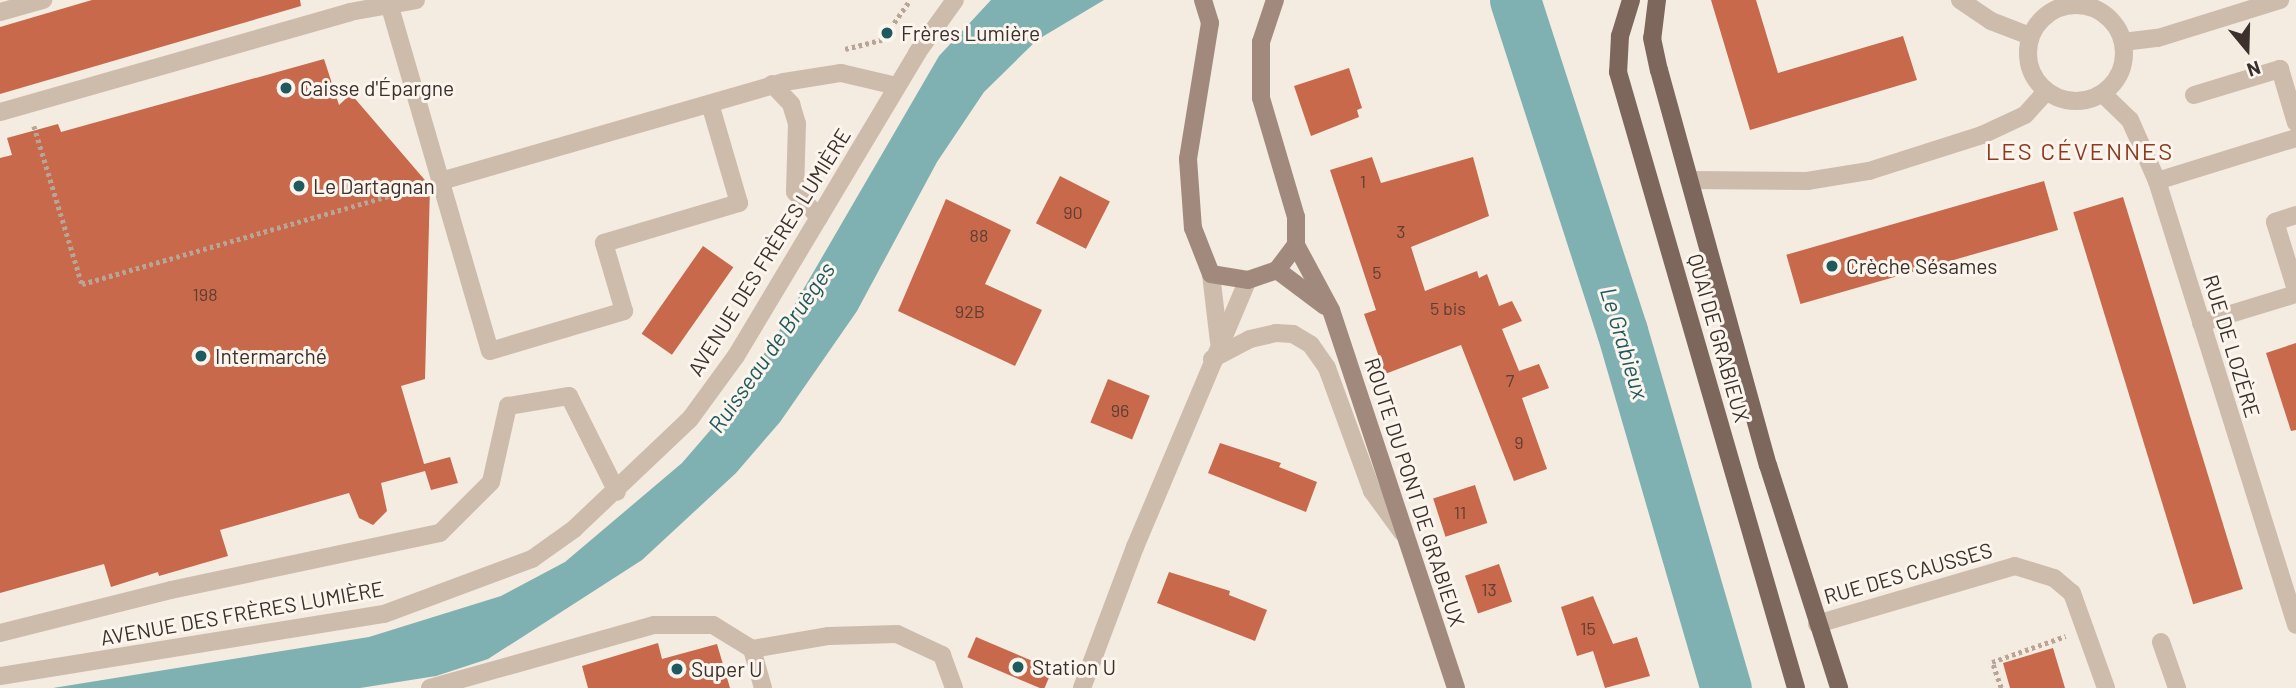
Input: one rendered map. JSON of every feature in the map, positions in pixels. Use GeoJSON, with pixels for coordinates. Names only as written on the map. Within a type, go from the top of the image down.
{"type":"FeatureCollection","features":[{"type":"Feature","properties":{"kind":"main road"},"geometry":{"type":"LineString","coordinates":[[1203,0],[1210,23],[1188,159],[1194,228],[1211,274],[1248,280],[1277,270],[1296,245],[1296,217],[1261,98],[1261,42],[1275,0]]}},
{"type":"Feature","properties":{"kind":"main road","name":"QUAI DE GRABIEUX"},"geometry":{"type":"LineString","coordinates":[[1631,0],[1620,36],[1618,72],[1796,688]]}},
{"type":"Feature","properties":{"kind":"main road","name":"QUAI DE GRABIEUX"},"geometry":{"type":"LineString","coordinates":[[1657,0],[1652,38],[1689,180],[1817,624],[1839,688]]}},
{"type":"Feature","properties":{"kind":"main road","name":"ROUTE DU PONT DE GRABIEUX"},"geometry":{"type":"LineString","coordinates":[[1296,245],[1331,310],[1456,688]]}},
{"type":"Feature","properties":{"kind":"main road"},"geometry":{"type":"LineString","coordinates":[[1277,270],[1331,310]]}},
{"type":"Feature","properties":{"kind":"street"},"geometry":{"type":"LineString","coordinates":[[0,12],[43,0]]}},
{"type":"Feature","properties":{"kind":"street"},"geometry":{"type":"LineString","coordinates":[[0,112],[350,12],[390,8],[416,0]]}},
{"type":"Feature","properties":{"kind":"street","name":"AVENUE DES FRÈRES LUMIÈRE"},"geometry":{"type":"LineString","coordinates":[[0,676],[384,614],[532,559],[617,492],[690,419],[736,356],[897,86],[955,0]]}},
{"type":"Feature","properties":{"kind":"street"},"geometry":{"type":"LineString","coordinates":[[1960,0],[1991,21],[2030,36]]}},
{"type":"Feature","properties":{"kind":"street"},"geometry":{"type":"LineString","coordinates":[[2123,42],[2158,38],[2280,0]]}},
{"type":"Feature","properties":{"kind":"street"},"geometry":{"type":"LineString","coordinates":[[2076,2],[2106,15],[2123,42],[2121,71],[2103,94],[2074,102],[2046,92],[2029,67],[2030,36],[2048,13],[2076,2]]}},
{"type":"Feature","properties":{"kind":"street"},"geometry":{"type":"LineString","coordinates":[[390,8],[434,183],[490,351],[624,312],[604,243],[739,203],[710,104]]}},
{"type":"Feature","properties":{"kind":"street"},"geometry":{"type":"LineString","coordinates":[[2194,95],[2280,69],[2296,123]]}},
{"type":"Feature","properties":{"kind":"street"},"geometry":{"type":"LineString","coordinates":[[434,183],[772,85],[841,73],[897,86]]}},
{"type":"Feature","properties":{"kind":"street"},"geometry":{"type":"LineString","coordinates":[[772,85],[791,104],[797,124],[795,192],[819,217]]}},
{"type":"Feature","properties":{"kind":"street"},"geometry":{"type":"LineString","coordinates":[[1689,180],[1807,181],[1869,171],[2025,116],[2046,92]]}},
{"type":"Feature","properties":{"kind":"street","name":"RUE DE LOZÈRE"},"geometry":{"type":"LineString","coordinates":[[2103,94],[2130,120],[2157,181],[2296,625]]}},
{"type":"Feature","properties":{"kind":"street"},"geometry":{"type":"LineString","coordinates":[[2157,181],[2296,138]]}},
{"type":"Feature","properties":{"kind":"street"},"geometry":{"type":"LineString","coordinates":[[2201,323],[2296,292],[2275,222],[2296,215]]}},
{"type":"Feature","properties":{"kind":"street"},"geometry":{"type":"LineString","coordinates":[[1211,274],[1219,342]]}},
{"type":"Feature","properties":{"kind":"street"},"geometry":{"type":"LineString","coordinates":[[1082,688],[1212,359],[1248,280]]}},
{"type":"Feature","properties":{"kind":"street"},"geometry":{"type":"LineString","coordinates":[[1212,359],[1250,339],[1276,333],[1293,334],[1311,345],[1327,368],[1372,491],[1406,538]]}},
{"type":"Feature","properties":{"kind":"street"},"geometry":{"type":"LineString","coordinates":[[0,633],[171,590],[440,533],[491,482],[508,405],[569,396],[617,492]]}},
{"type":"Feature","properties":{"kind":"street","name":"RUE DES CAUSSES"},"geometry":{"type":"LineString","coordinates":[[1817,624],[2015,566],[2054,578],[2071,593],[2087,629],[2106,688]]}},
{"type":"Feature","properties":{"kind":"street"},"geometry":{"type":"LineString","coordinates":[[430,688],[654,625],[713,625],[752,649],[829,636],[897,634],[942,654],[954,688]]}},
{"type":"Feature","properties":{"kind":"street"},"geometry":{"type":"LineString","coordinates":[[2161,642],[2177,688]]}},
{"type":"Feature","properties":{"kind":"street"},"geometry":{"type":"LineString","coordinates":[[752,649],[764,688]]}},
{"type":"Feature","properties":{"kind":"path"},"geometry":{"type":"LineString","coordinates":[[833,52],[882,40],[910,0]]}},
{"type":"Feature","properties":{"kind":"path"},"geometry":{"type":"LineString","coordinates":[[32,120],[82,284],[434,183]]}},
{"type":"Feature","properties":{"kind":"path"},"geometry":{"type":"LineString","coordinates":[[2000,688],[1992,662],[2087,629]]}},
{"type":"Feature","properties":{"kind":"water","name":"Ruisseau de Bruèges"},"geometry":{"type":"Polygon","coordinates":[[[991,0],[1104,0],[1037,40],[984,92],[937,162],[857,311],[780,422],[736,473],[642,560],[488,659],[436,676],[360,688],[53,688],[369,637],[501,596],[565,562],[682,463],[720,419],[778,333],[939,56],[991,0]]]}},
{"type":"Feature","properties":{"kind":"water"},"geometry":{"type":"Polygon","coordinates":[[[1504,0],[1523,0],[1532,53],[1520,57],[1513,52],[1504,0]]]}},
{"type":"Feature","properties":{"kind":"building"},"geometry":{"type":"Polygon","coordinates":[[[92,0],[300,0],[301,6],[0,94],[0,27],[92,0]]]}},
{"type":"Feature","properties":{"kind":"building"},"geometry":{"type":"Polygon","coordinates":[[[1711,0],[1756,0],[1778,73],[1903,36],[1917,80],[1750,130],[1711,0]]]}},
{"type":"Feature","properties":{"kind":"building"},"geometry":{"type":"Polygon","coordinates":[[[324,59],[339,105],[351,94],[430,186],[425,379],[401,386],[424,464],[450,457],[458,483],[431,490],[425,471],[381,483],[387,511],[373,525],[359,518],[349,493],[220,530],[228,556],[159,576],[158,572],[111,587],[104,564],[0,593],[0,158],[12,155],[7,138],[58,124],[61,132],[324,59]]]}},
{"type":"Feature","properties":{"kind":"building"},"geometry":{"type":"Polygon","coordinates":[[[1349,68],[1362,108],[1357,110],[1359,117],[1311,136],[1294,86],[1349,68]]]}},
{"type":"Feature","properties":{"kind":"building"},"geometry":{"type":"Polygon","coordinates":[[[1372,157],[1381,183],[1473,157],[1489,216],[1411,247],[1425,291],[1477,271],[1479,278],[1487,274],[1499,306],[1512,301],[1522,321],[1502,329],[1519,371],[1539,364],[1549,388],[1522,398],[1547,469],[1514,481],[1461,345],[1385,374],[1364,314],[1376,310],[1330,170],[1372,157]]]}},
{"type":"Feature","properties":{"kind":"building"},"geometry":{"type":"Polygon","coordinates":[[[1060,176],[1110,201],[1086,249],[1036,223],[1060,176]]]}},
{"type":"Feature","properties":{"kind":"building"},"geometry":{"type":"Polygon","coordinates":[[[2044,181],[2058,230],[1800,304],[1786,255],[2044,181]]]}},
{"type":"Feature","properties":{"kind":"building"},"geometry":{"type":"Polygon","coordinates":[[[2123,197],[2243,589],[2193,604],[2073,212],[2123,197]]]}},
{"type":"Feature","properties":{"kind":"building"},"geometry":{"type":"Polygon","coordinates":[[[946,199],[1011,230],[985,284],[1042,310],[1015,366],[898,311],[946,199]]]}},
{"type":"Feature","properties":{"kind":"building"},"geometry":{"type":"Polygon","coordinates":[[[703,246],[733,267],[672,355],[642,334],[703,246]]]}},
{"type":"Feature","properties":{"kind":"building"},"geometry":{"type":"Polygon","coordinates":[[[2296,343],[2296,430],[2291,431],[2266,353],[2296,343]]]}},
{"type":"Feature","properties":{"kind":"building"},"geometry":{"type":"Polygon","coordinates":[[[1108,379],[1150,396],[1132,439],[1090,423],[1108,379]]]}},
{"type":"Feature","properties":{"kind":"building"},"geometry":{"type":"Polygon","coordinates":[[[1220,443],[1281,463],[1279,467],[1317,482],[1306,512],[1208,473],[1220,443]]]}},
{"type":"Feature","properties":{"kind":"building"},"geometry":{"type":"Polygon","coordinates":[[[1475,485],[1487,523],[1446,537],[1433,499],[1475,485]]]}},
{"type":"Feature","properties":{"kind":"building"},"geometry":{"type":"Polygon","coordinates":[[[1499,564],[1512,602],[1478,614],[1465,576],[1499,564]]]}},
{"type":"Feature","properties":{"kind":"building"},"geometry":{"type":"Polygon","coordinates":[[[1169,572],[1230,591],[1229,595],[1267,610],[1255,641],[1157,603],[1169,572]]]}},
{"type":"Feature","properties":{"kind":"building"},"geometry":{"type":"Polygon","coordinates":[[[1593,596],[1613,644],[1637,637],[1650,676],[1605,688],[1593,651],[1577,656],[1561,607],[1593,596]]]}},
{"type":"Feature","properties":{"kind":"building"},"geometry":{"type":"Polygon","coordinates":[[[976,637],[1052,669],[1045,688],[1040,688],[967,657],[976,637]]]}},
{"type":"Feature","properties":{"kind":"building","name":"Super U"},"geometry":{"type":"Polygon","coordinates":[[[658,643],[662,659],[717,644],[730,688],[588,688],[582,666],[658,643]]]}},
{"type":"Feature","properties":{"kind":"building"},"geometry":{"type":"Polygon","coordinates":[[[2053,648],[2065,688],[2010,688],[2003,663],[2053,648]]]}},
{"type":"Feature","properties":{"kind":"waterway","name":"Le Grabieux"},"geometry":{"type":"LineString","coordinates":[[1515,0],[1622,331],[1726,688]]}},
{"type":"Feature","properties":{"kind":"place","name":"Frères Lumière"},"geometry":{"type":"Point","coordinates":[887,33]}},
{"type":"Feature","properties":{"kind":"place","name":"Caisse d'Épargne"},"geometry":{"type":"Point","coordinates":[286,88]}},
{"type":"Feature","properties":{"kind":"place","name":"Le Dartagnan"},"geometry":{"type":"Point","coordinates":[299,186]}},
{"type":"Feature","properties":{"kind":"place","name":"Crèche Sésames"},"geometry":{"type":"Point","coordinates":[1832,266]}},
{"type":"Feature","properties":{"kind":"place","name":"Intermarché"},"geometry":{"type":"Point","coordinates":[201,356]}},
{"type":"Feature","properties":{"kind":"place","name":"Station U"},"geometry":{"type":"Point","coordinates":[1018,667]}},
{"type":"Feature","properties":{"kind":"place","name":"Super U"},"geometry":{"type":"Point","coordinates":[677,669]}},
{"type":"Feature","properties":{"kind":"district","name":"LES CÉVENNES"},"geometry":{"type":"Point","coordinates":[2080,151]}}]}
